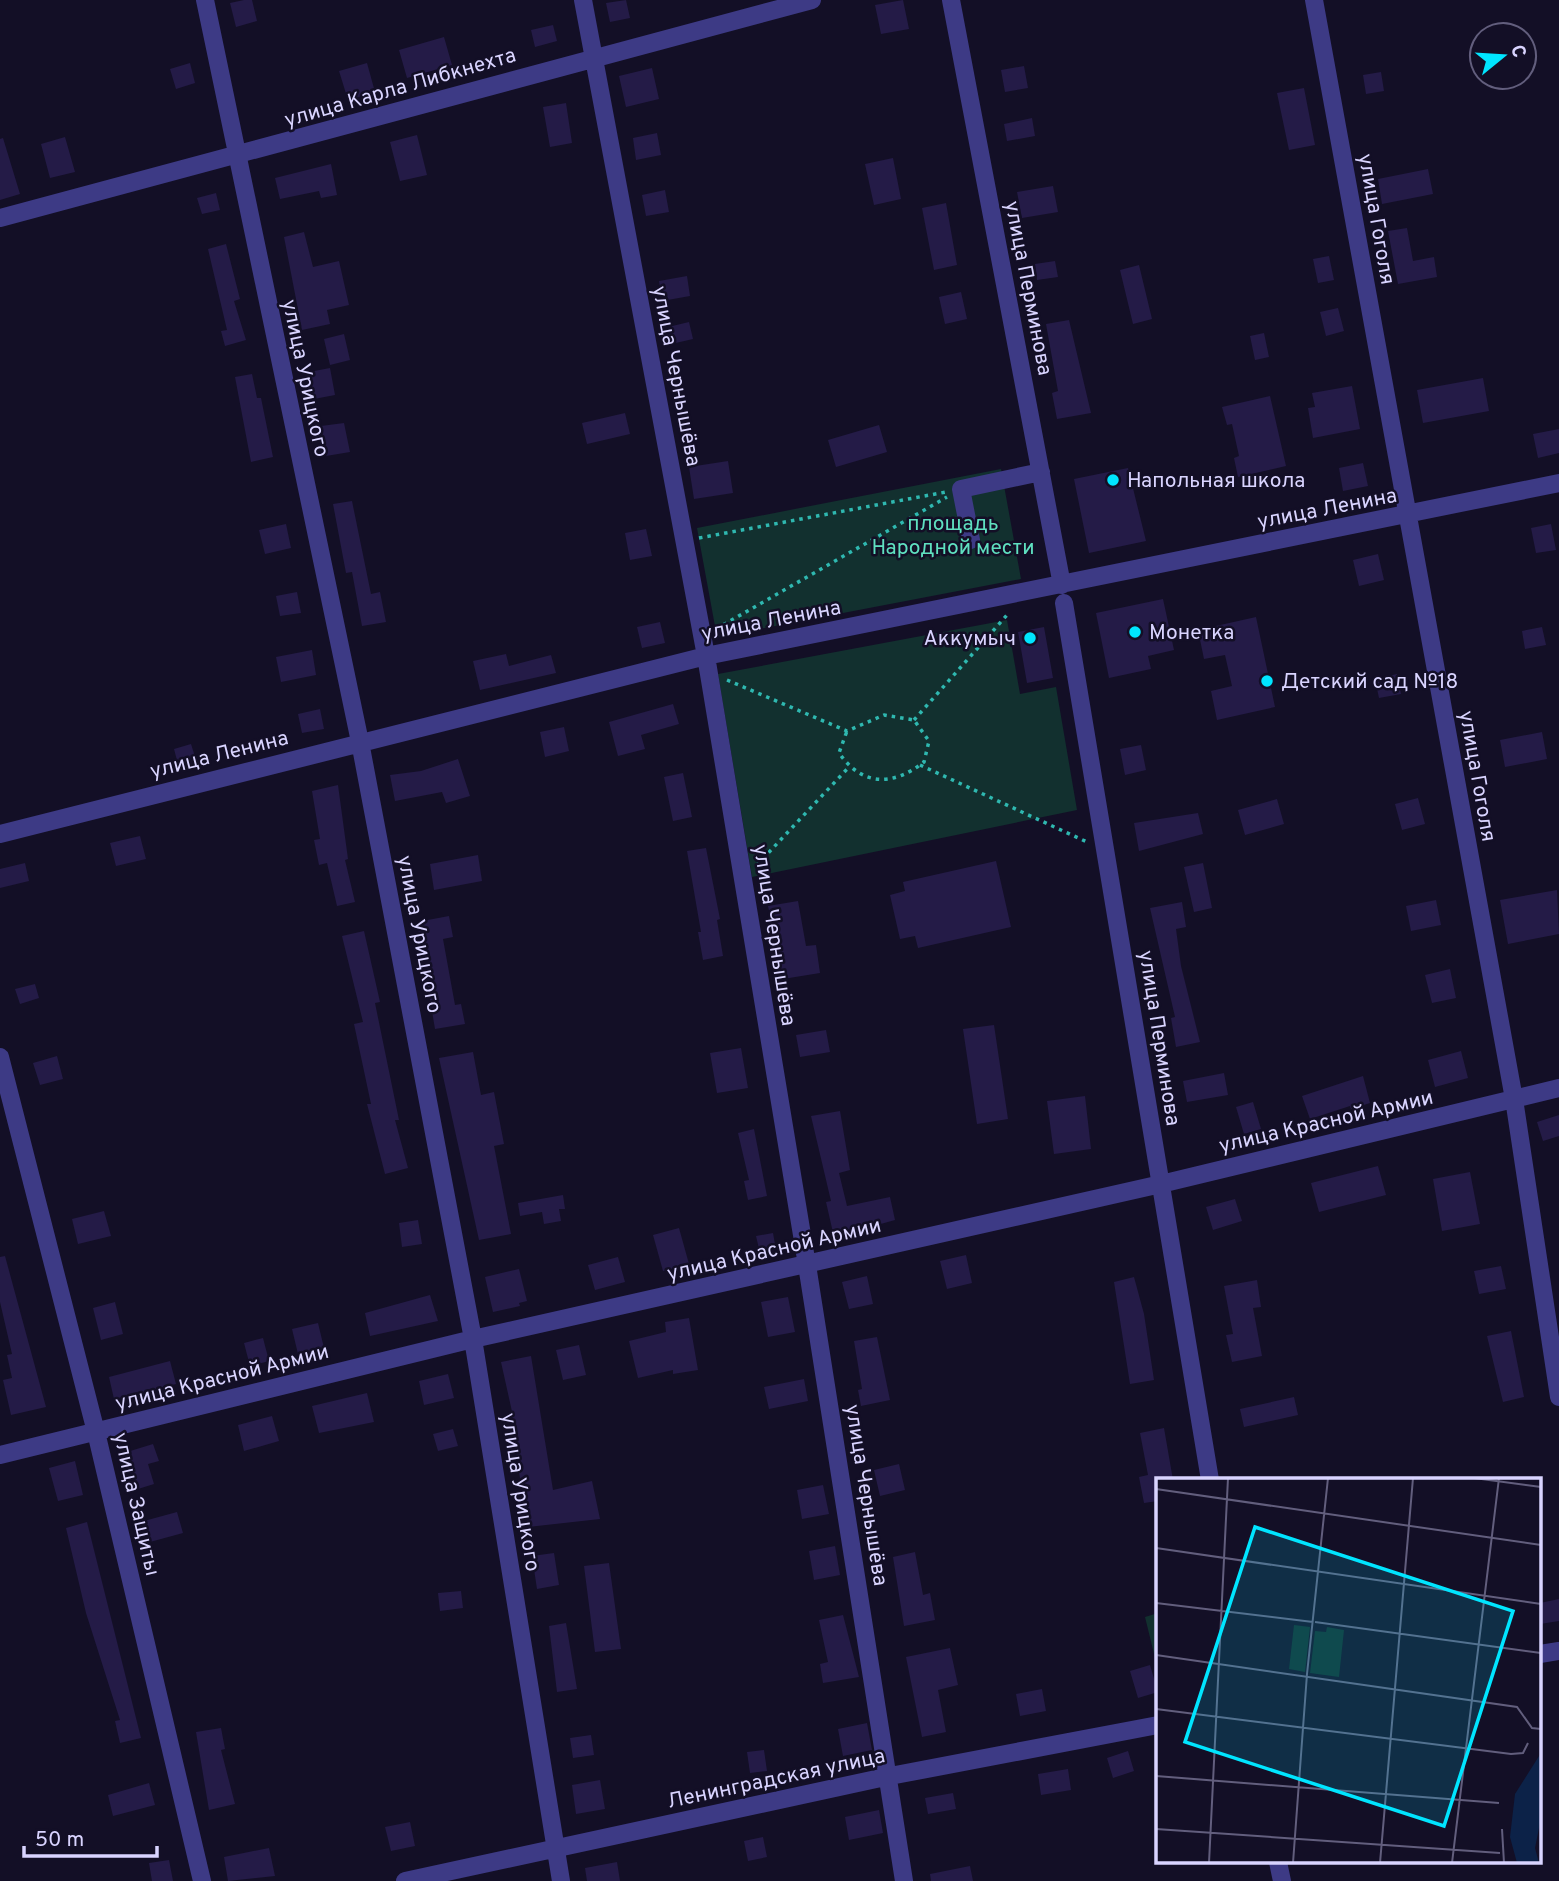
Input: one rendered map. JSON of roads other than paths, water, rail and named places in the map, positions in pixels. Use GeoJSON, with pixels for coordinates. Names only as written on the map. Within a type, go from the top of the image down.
{"type":"FeatureCollection","features":[{"type":"Feature","properties":{"kind":"street","name":"улица Урицкого"},"geometry":{"type":"LineString","coordinates":[[205,0],[360,742],[473,1339],[561,1881]]}},
{"type":"Feature","properties":{"kind":"street","name":"улица Чернышёва"},"geometry":{"type":"LineString","coordinates":[[583,0],[707,664],[890,1776],[904,1881]]}},
{"type":"Feature","properties":{"kind":"street","name":"улица Карла Либкнехта"},"geometry":{"type":"LineString","coordinates":[[0,218],[236,157],[594,57],[812,0]]}},
{"type":"Feature","properties":{"kind":"street","name":"улица Перминова"},"geometry":{"type":"LineString","coordinates":[[951,0],[1063,594],[1210,1478]]}},
{"type":"Feature","properties":{"kind":"street","name":"улица Гоголя"},"geometry":{"type":"LineString","coordinates":[[1314,0],[1514,1099],[1559,1397]]}},
{"type":"Feature","properties":{"kind":"street"},"geometry":{"type":"LineString","coordinates":[[971,540],[961,489],[1041,472]]}},
{"type":"Feature","properties":{"kind":"street","name":"улица Ленина"},"geometry":{"type":"LineString","coordinates":[[0,834],[360,742],[707,664],[1063,594],[1559,483]]}},
{"type":"Feature","properties":{"kind":"street","name":"улица Защиты"},"geometry":{"type":"LineString","coordinates":[[0,1057],[96,1432],[202,1881]]}},
{"type":"Feature","properties":{"kind":"street","name":"улица Красной Армии"},"geometry":{"type":"LineString","coordinates":[[0,1455],[473,1339],[1161,1184],[1559,1088]]}},
{"type":"Feature","properties":{"kind":"street","name":"Ленинградская улица"},"geometry":{"type":"LineString","coordinates":[[405,1881],[890,1776],[1156,1725]]}},
{"type":"Feature","properties":{"kind":"place","name":"Напольная школа"},"geometry":{"type":"Point","coordinates":[1113,480]}},
{"type":"Feature","properties":{"kind":"place","name":"Монетка"},"geometry":{"type":"Point","coordinates":[1135,632]}},
{"type":"Feature","properties":{"kind":"place","name":"Аккумыч"},"geometry":{"type":"Point","coordinates":[1030,638]}},
{"type":"Feature","properties":{"kind":"place","name":"Детский сад №18"},"geometry":{"type":"Point","coordinates":[1267,681]}},
{"type":"Feature","properties":{"kind":"park label","name":"площадь Народной мести"},"geometry":{"type":"Point","coordinates":[953,535]}}]}
